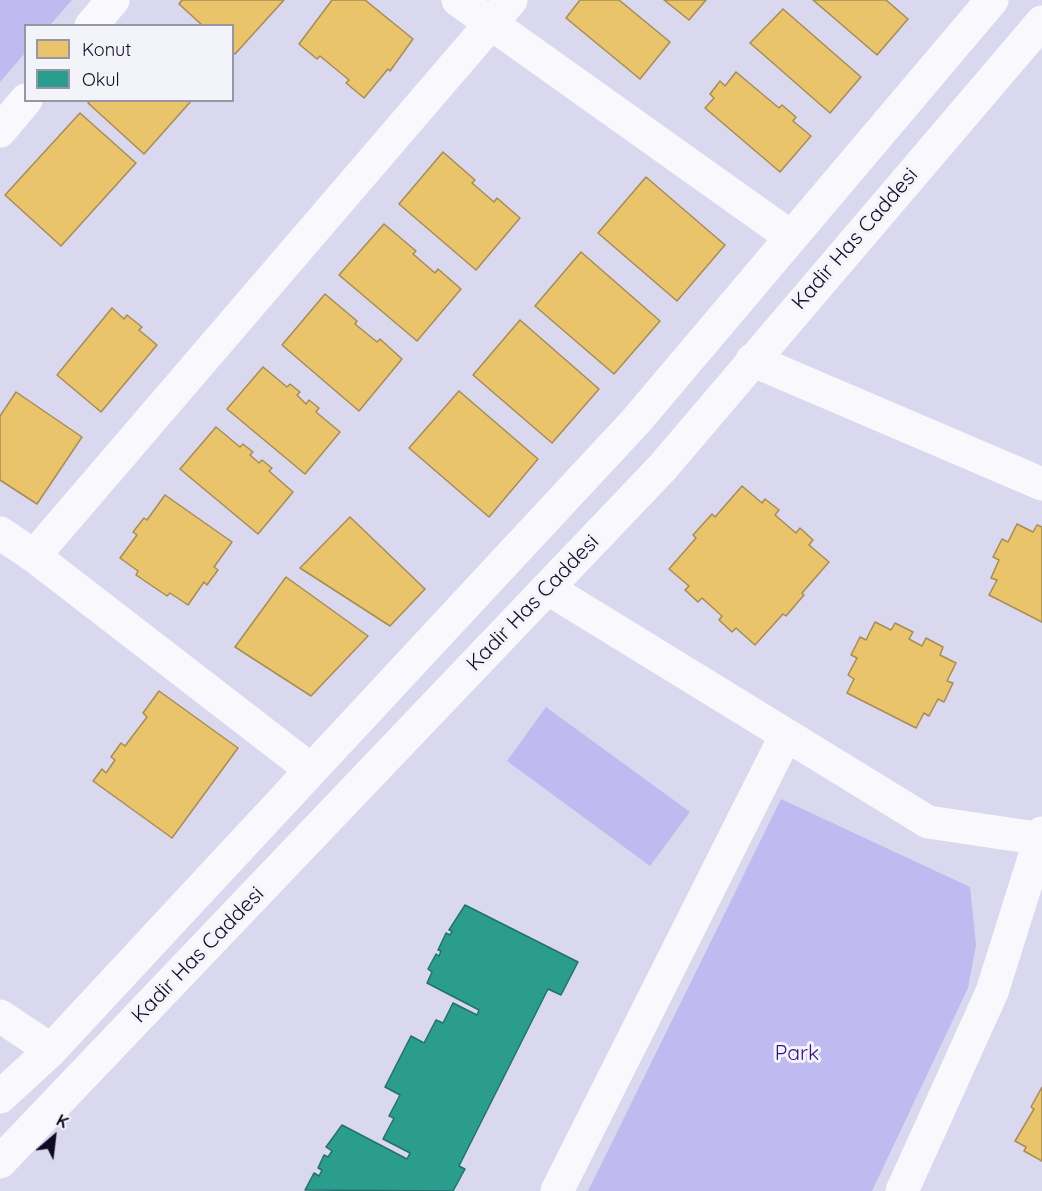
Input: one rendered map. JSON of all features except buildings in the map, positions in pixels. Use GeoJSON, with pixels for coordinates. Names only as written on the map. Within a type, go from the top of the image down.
{"type":"FeatureCollection","features":[{"type":"Feature","properties":{"kind":"street"},"geometry":{"type":"LineString","coordinates":[[93,24],[113,0]]}},
{"type":"Feature","properties":{"kind":"street"},"geometry":{"type":"LineString","coordinates":[[458,0],[501,11],[791,237]]}},
{"type":"Feature","properties":{"kind":"street","name":"Kadir Has Caddesi"},"geometry":{"type":"LineString","coordinates":[[0,1097],[51,1050],[636,421],[992,0]]}},
{"type":"Feature","properties":{"kind":"street"},"geometry":{"type":"LineString","coordinates":[[34,556],[501,11]]}},
{"type":"Feature","properties":{"kind":"street","name":"Kadir Has Caddesi"},"geometry":{"type":"LineString","coordinates":[[0,1162],[662,468],[1042,22]]}},
{"type":"Feature","properties":{"kind":"street"},"geometry":{"type":"LineString","coordinates":[[0,131],[24,102]]}},
{"type":"Feature","properties":{"kind":"street"},"geometry":{"type":"LineString","coordinates":[[752,360],[1042,484]]}},
{"type":"Feature","properties":{"kind":"street"},"geometry":{"type":"LineString","coordinates":[[0,533],[34,556],[310,769]]}},
{"type":"Feature","properties":{"kind":"street"},"geometry":{"type":"LineString","coordinates":[[547,588],[928,822],[1041,836],[992,992],[902,1191]]}},
{"type":"Feature","properties":{"kind":"street"},"geometry":{"type":"LineString","coordinates":[[557,1191],[786,735]]}},
{"type":"Feature","properties":{"kind":"street"},"geometry":{"type":"LineString","coordinates":[[0,1016],[51,1050]]}},
{"type":"Feature","properties":{"kind":"green space"},"geometry":{"type":"Polygon","coordinates":[[[0,0],[72,0],[51,24],[24,24],[24,54],[0,82],[0,0]]]}},
{"type":"Feature","properties":{"kind":"green space"},"geometry":{"type":"Polygon","coordinates":[[[546,707],[690,812],[650,866],[507,761],[546,707]]]}},
{"type":"Feature","properties":{"kind":"green space","name":"Park"},"geometry":{"type":"Polygon","coordinates":[[[781,799],[970,887],[976,945],[968,988],[872,1191],[588,1191],[781,799]]]}}]}
